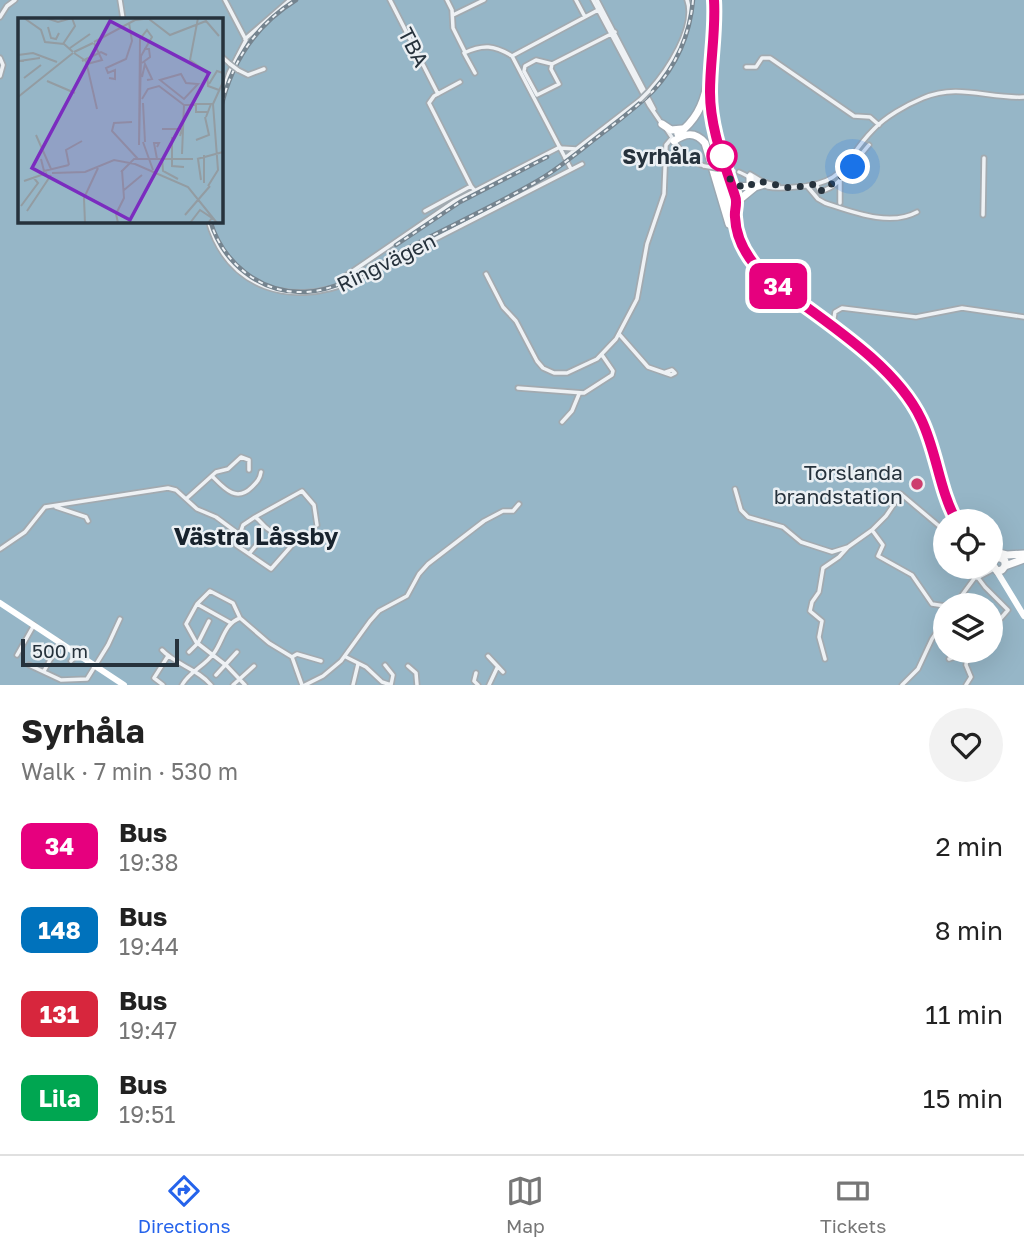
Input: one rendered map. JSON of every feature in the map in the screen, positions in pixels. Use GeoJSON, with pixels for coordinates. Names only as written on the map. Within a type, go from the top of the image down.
{"type":"FeatureCollection","features":[{"type":"Feature","properties":{"kind":"main road"},"geometry":{"type":"LineString","coordinates":[[712,0],[707,109],[710,139],[737,240],[760,271],[830,321],[834,329],[884,369],[914,406],[927,432],[950,509]]}},
{"type":"Feature","properties":{"kind":"main road"},"geometry":{"type":"LineString","coordinates":[[712,0],[714,33],[710,94],[715,147],[737,240]]}},
{"type":"Feature","properties":{"kind":"main road"},"geometry":{"type":"LineString","coordinates":[[673,139],[695,118],[708,80]]}},
{"type":"Feature","properties":{"kind":"main road"},"geometry":{"type":"LineString","coordinates":[[710,94],[716,142],[727,174],[739,187],[756,182]]}},
{"type":"Feature","properties":{"kind":"main road"},"geometry":{"type":"LineString","coordinates":[[662,124],[673,131],[686,127]]}},
{"type":"Feature","properties":{"kind":"main road"},"geometry":{"type":"LineString","coordinates":[[673,139],[690,134],[699,136],[705,143],[737,240],[748,264],[759,276],[872,364],[900,392],[921,430],[946,509]]}},
{"type":"Feature","properties":{"kind":"main road"},"geometry":{"type":"LineString","coordinates":[[737,240],[737,203],[756,182]]}},
{"type":"Feature","properties":{"kind":"main road"},"geometry":{"type":"LineString","coordinates":[[1003,561],[1024,557]]}},
{"type":"Feature","properties":{"kind":"street"},"geometry":{"type":"LineString","coordinates":[[0,17],[6,6],[15,0]]}},
{"type":"Feature","properties":{"kind":"street"},"geometry":{"type":"LineString","coordinates":[[120,0],[122,18]]}},
{"type":"Feature","properties":{"kind":"street"},"geometry":{"type":"LineString","coordinates":[[225,0],[245,41]]}},
{"type":"Feature","properties":{"kind":"street"},"geometry":{"type":"LineString","coordinates":[[222,95],[245,41],[290,0]]}},
{"type":"Feature","properties":{"kind":"street","name":"TBA"},"geometry":{"type":"LineString","coordinates":[[390,0],[438,94]]}},
{"type":"Feature","properties":{"kind":"street"},"geometry":{"type":"LineString","coordinates":[[447,0],[453,15],[453,28],[475,73]]}},
{"type":"Feature","properties":{"kind":"street"},"geometry":{"type":"LineString","coordinates":[[453,15],[484,0]]}},
{"type":"Feature","properties":{"kind":"street"},"geometry":{"type":"LineString","coordinates":[[576,0],[585,17]]}},
{"type":"Feature","properties":{"kind":"street"},"geometry":{"type":"LineString","coordinates":[[512,56],[585,17],[597,4],[605,0]]}},
{"type":"Feature","properties":{"kind":"street"},"geometry":{"type":"LineString","coordinates":[[564,156],[578,149],[649,91],[667,68],[681,42],[690,9],[687,0]]}},
{"type":"Feature","properties":{"kind":"street"},"geometry":{"type":"LineString","coordinates":[[597,4],[662,124]]}},
{"type":"Feature","properties":{"kind":"street"},"geometry":{"type":"LineString","coordinates":[[552,64],[551,69],[559,84],[537,95],[524,67],[536,60],[552,64],[617,39]]}},
{"type":"Feature","properties":{"kind":"street"},"geometry":{"type":"LineString","coordinates":[[617,39],[649,106],[679,149],[691,161],[704,166],[737,171],[756,182],[790,188],[807,187],[832,178],[843,170],[871,131],[922,99],[945,92],[975,91],[1024,97]]}},
{"type":"Feature","properties":{"kind":"street"},"geometry":{"type":"LineString","coordinates":[[465,52],[485,46],[512,56],[571,169]]}},
{"type":"Feature","properties":{"kind":"street"},"geometry":{"type":"LineString","coordinates":[[625,47],[626,57]]}},
{"type":"Feature","properties":{"kind":"street"},"geometry":{"type":"LineString","coordinates":[[222,57],[248,75],[264,69]]}},
{"type":"Feature","properties":{"kind":"street"},"geometry":{"type":"LineString","coordinates":[[0,58],[3,65],[0,76]]}},
{"type":"Feature","properties":{"kind":"street"},"geometry":{"type":"LineString","coordinates":[[746,67],[757,67],[762,58],[770,58],[848,112],[858,117],[872,118],[879,125]]}},
{"type":"Feature","properties":{"kind":"street"},"geometry":{"type":"LineString","coordinates":[[460,82],[429,100],[429,106],[475,191]]}},
{"type":"Feature","properties":{"kind":"street"},"geometry":{"type":"LineString","coordinates":[[486,274],[503,307],[516,321],[537,362],[543,368],[554,373],[570,373],[602,355],[619,334],[641,287],[647,244],[664,190],[668,145],[673,139]]}},
{"type":"Feature","properties":{"kind":"street"},"geometry":{"type":"LineString","coordinates":[[816,184],[819,190],[823,191],[852,169],[869,145],[868,154]]}},
{"type":"Feature","properties":{"kind":"street"},"geometry":{"type":"LineString","coordinates":[[347,275],[456,201],[560,147],[578,149]]}},
{"type":"Feature","properties":{"kind":"street"},"geometry":{"type":"LineString","coordinates":[[667,152],[672,147],[679,149]]}},
{"type":"Feature","properties":{"kind":"street"},"geometry":{"type":"LineString","coordinates":[[983,215],[984,158]]}},
{"type":"Feature","properties":{"kind":"street","name":"Ringvägen"},"geometry":{"type":"LineString","coordinates":[[209,222],[223,254],[250,279],[283,292],[313,293],[354,281],[582,163]]}},
{"type":"Feature","properties":{"kind":"street"},"geometry":{"type":"LineString","coordinates":[[840,179],[840,203]]}},
{"type":"Feature","properties":{"kind":"street"},"geometry":{"type":"LineString","coordinates":[[425,211],[471,186]]}},
{"type":"Feature","properties":{"kind":"street"},"geometry":{"type":"LineString","coordinates":[[807,187],[825,203],[872,217],[903,218],[917,212]]}},
{"type":"Feature","properties":{"kind":"street"},"geometry":{"type":"LineString","coordinates":[[830,321],[840,309],[916,317],[962,308],[1024,317]]}},
{"type":"Feature","properties":{"kind":"street"},"geometry":{"type":"LineString","coordinates":[[619,334],[648,367],[666,372]]}},
{"type":"Feature","properties":{"kind":"street"},"geometry":{"type":"LineString","coordinates":[[518,388],[584,393],[612,375],[613,371],[602,355]]}},
{"type":"Feature","properties":{"kind":"street"},"geometry":{"type":"LineString","coordinates":[[562,422],[572,411],[579,394]]}},
{"type":"Feature","properties":{"kind":"street"},"geometry":{"type":"LineString","coordinates":[[186,499],[212,476],[228,469],[243,456],[249,460],[248,470]]}},
{"type":"Feature","properties":{"kind":"street"},"geometry":{"type":"LineString","coordinates":[[212,476],[229,492],[237,495],[248,491],[260,478],[261,472]]}},
{"type":"Feature","properties":{"kind":"street"},"geometry":{"type":"LineString","coordinates":[[0,549],[23,534],[44,509],[168,488],[175,489],[202,512],[216,517],[239,534]]}},
{"type":"Feature","properties":{"kind":"street"},"geometry":{"type":"LineString","coordinates":[[735,489],[741,510],[748,517],[783,527],[801,541],[830,552],[848,547]]}},
{"type":"Feature","properties":{"kind":"street"},"geometry":{"type":"LineString","coordinates":[[255,517],[268,529],[286,538],[293,546],[271,569],[236,545],[245,523],[255,517],[302,491],[314,505],[317,525]]}},
{"type":"Feature","properties":{"kind":"street"},"geometry":{"type":"LineString","coordinates":[[825,659],[819,638],[822,621],[811,612],[810,607],[819,592],[823,568],[872,530],[886,516],[897,497],[903,494],[933,522]]}},
{"type":"Feature","properties":{"kind":"street"},"geometry":{"type":"LineString","coordinates":[[245,685],[227,666],[198,643],[186,624],[197,604],[208,592],[233,603],[240,618],[269,643],[292,657],[303,685],[323,676],[345,657],[379,611],[407,596],[425,567],[478,524],[503,511],[513,511],[519,503]]}},
{"type":"Feature","properties":{"kind":"street"},"geometry":{"type":"LineString","coordinates":[[55,506],[86,517],[88,521]]}},
{"type":"Feature","properties":{"kind":"street"},"geometry":{"type":"LineString","coordinates":[[872,530],[883,545],[878,556],[912,575],[933,604]]}},
{"type":"Feature","properties":{"kind":"street"},"geometry":{"type":"LineString","coordinates":[[249,554],[258,543]]}},
{"type":"Feature","properties":{"kind":"street"},"geometry":{"type":"LineString","coordinates":[[1003,578],[1024,616]]}},
{"type":"Feature","properties":{"kind":"street"},"geometry":{"type":"LineString","coordinates":[[962,593],[975,579]]}},
{"type":"Feature","properties":{"kind":"street"},"geometry":{"type":"LineString","coordinates":[[979,579],[992,593]]}},
{"type":"Feature","properties":{"kind":"street"},"geometry":{"type":"LineString","coordinates":[[0,603],[124,685]]}},
{"type":"Feature","properties":{"kind":"street"},"geometry":{"type":"LineString","coordinates":[[197,604],[231,623]]}},
{"type":"Feature","properties":{"kind":"street"},"geometry":{"type":"LineString","coordinates":[[182,685],[193,671],[213,654],[231,623],[240,618]]}},
{"type":"Feature","properties":{"kind":"street"},"geometry":{"type":"LineString","coordinates":[[29,665],[61,680],[85,680],[107,648],[120,620]]}},
{"type":"Feature","properties":{"kind":"street"},"geometry":{"type":"LineString","coordinates":[[188,652],[198,643],[209,621]]}},
{"type":"Feature","properties":{"kind":"street"},"geometry":{"type":"LineString","coordinates":[[17,655],[34,625]]}},
{"type":"Feature","properties":{"kind":"street"},"geometry":{"type":"LineString","coordinates":[[902,685],[918,669],[933,638]]}},
{"type":"Feature","properties":{"kind":"street"},"geometry":{"type":"LineString","coordinates":[[44,671],[60,642]]}},
{"type":"Feature","properties":{"kind":"street"},"geometry":{"type":"LineString","coordinates":[[162,650],[211,685]]}},
{"type":"Feature","properties":{"kind":"street"},"geometry":{"type":"LineString","coordinates":[[216,676],[237,652]]}},
{"type":"Feature","properties":{"kind":"street"},"geometry":{"type":"LineString","coordinates":[[71,661],[78,654]]}},
{"type":"Feature","properties":{"kind":"street"},"geometry":{"type":"LineString","coordinates":[[292,657],[297,654],[321,661]]}},
{"type":"Feature","properties":{"kind":"street"},"geometry":{"type":"LineString","coordinates":[[163,685],[154,678],[168,656]]}},
{"type":"Feature","properties":{"kind":"street"},"geometry":{"type":"LineString","coordinates":[[488,656],[503,672]]}},
{"type":"Feature","properties":{"kind":"street"},"geometry":{"type":"LineString","coordinates":[[345,657],[366,667],[383,682],[391,685],[393,675],[385,665]]}},
{"type":"Feature","properties":{"kind":"street"},"geometry":{"type":"LineString","coordinates":[[966,663],[971,677],[966,685]]}},
{"type":"Feature","properties":{"kind":"street"},"geometry":{"type":"LineString","coordinates":[[353,685],[358,664]]}},
{"type":"Feature","properties":{"kind":"street"},"geometry":{"type":"LineString","coordinates":[[233,685],[254,666]]}},
{"type":"Feature","properties":{"kind":"street"},"geometry":{"type":"LineString","coordinates":[[408,666],[416,673],[417,685]]}},
{"type":"Feature","properties":{"kind":"street"},"geometry":{"type":"LineString","coordinates":[[489,685],[498,667]]}},
{"type":"Feature","properties":{"kind":"street"},"geometry":{"type":"LineString","coordinates":[[476,673],[474,682],[478,685]]}},
{"type":"Feature","properties":{"kind":"water"},"geometry":{"type":"Polygon","coordinates":[[[0,0],[1024,0],[1024,685],[0,685],[0,0]]]}},
{"type":"Feature","properties":{"kind":"railway"},"geometry":{"type":"LineString","coordinates":[[222,104],[237,63],[256,34],[296,0]]}},
{"type":"Feature","properties":{"kind":"railway"},"geometry":{"type":"LineString","coordinates":[[211,222],[233,262],[258,281],[273,288],[305,292],[333,287],[347,281],[539,180],[631,111],[653,91],[675,60],[689,25],[693,0]]}},
{"type":"Feature","properties":{"kind":"railway"},"geometry":{"type":"LineString","coordinates":[[396,245],[460,202],[547,157]]}},
{"type":"Feature","properties":{"kind":"bus line","name":"34"},"geometry":{"type":"LineString","coordinates":[[714,0],[710,94],[713,125],[737,203],[735,220],[738,236],[747,254],[767,278],[873,359],[890,373],[901,387],[923,422],[950,509]]}},
{"type":"Feature","properties":{"kind":"place","name":"Syrhåla"},"geometry":{"type":"Point","coordinates":[722,156]}},
{"type":"Feature","properties":{"kind":"place","name":"Torslanda brandstation"},"geometry":{"type":"Point","coordinates":[917,484]}},
{"type":"Feature","properties":{"kind":"district","name":"Västra Låssby"},"geometry":{"type":"Point","coordinates":[256,535]}},
{"type":"Feature","properties":{"kind":"route"},"geometry":{"type":"LineString","coordinates":[[722,156],[731,181],[744,188],[761,181],[790,188],[816,184],[819,190],[823,191],[853,167]]}}]}
